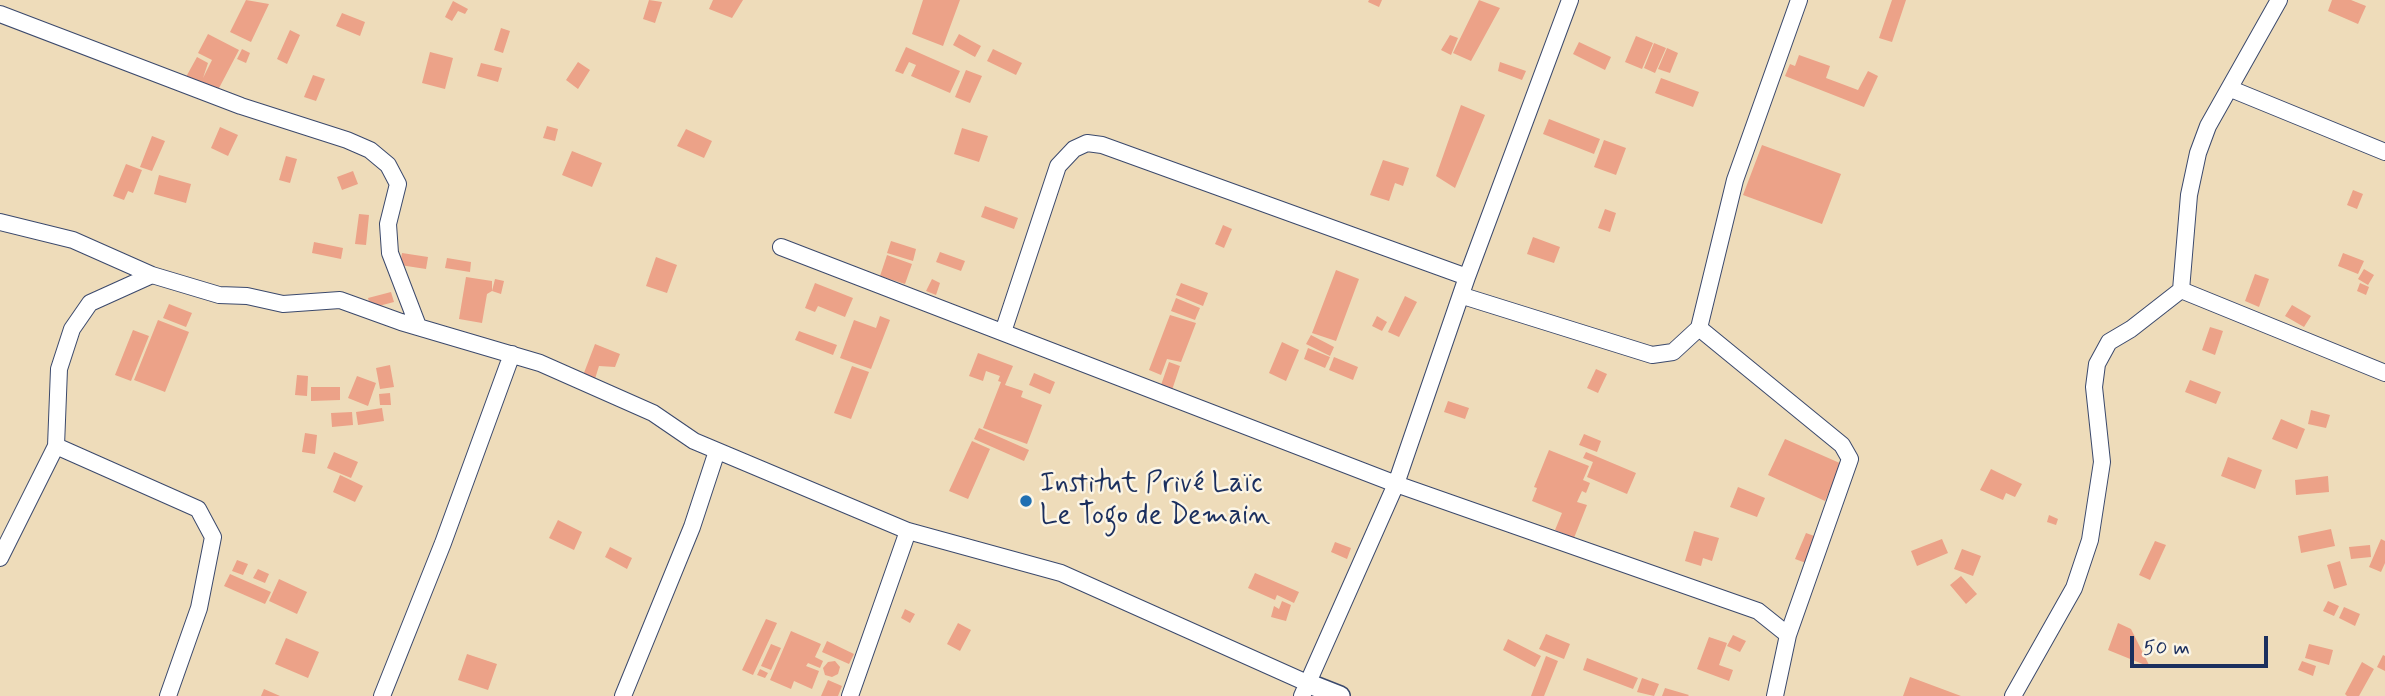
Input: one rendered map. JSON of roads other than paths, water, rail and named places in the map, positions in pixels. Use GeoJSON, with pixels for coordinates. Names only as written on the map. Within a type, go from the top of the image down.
{"type":"FeatureCollection","features":[{"type":"Feature","properties":{"kind":"street"},"geometry":{"type":"LineString","coordinates":[[1305,690],[1396,484],[1463,296],[1467,277],[1570,0]]}},
{"type":"Feature","properties":{"kind":"street"},"geometry":{"type":"LineString","coordinates":[[1463,296],[1652,355],[1673,352],[1699,328],[1735,180],[1799,0]]}},
{"type":"Feature","properties":{"kind":"street"},"geometry":{"type":"LineString","coordinates":[[2013,696],[2074,588],[2090,540],[2102,462],[2094,387],[2097,363],[2109,342],[2132,329],[2181,290],[2189,195],[2197,153],[2208,126],[2279,0]]}},
{"type":"Feature","properties":{"kind":"street"},"geometry":{"type":"LineString","coordinates":[[0,14],[241,106],[370,150],[388,165],[398,184],[388,224],[390,253],[418,326]]}},
{"type":"Feature","properties":{"kind":"street"},"geometry":{"type":"LineString","coordinates":[[2231,89],[2385,152]]}},
{"type":"Feature","properties":{"kind":"street"},"geometry":{"type":"LineString","coordinates":[[1003,332],[1058,166],[1074,149],[1087,143],[1102,145],[1467,277]]}},
{"type":"Feature","properties":{"kind":"street"},"geometry":{"type":"LineString","coordinates":[[0,222],[73,240],[152,275],[219,295],[247,296],[283,304],[340,300],[540,363],[653,413],[694,441],[908,531],[1061,573],[1305,690],[1340,696]]}},
{"type":"Feature","properties":{"kind":"street"},"geometry":{"type":"LineString","coordinates":[[781,247],[1396,484],[1758,611],[1788,635]]}},
{"type":"Feature","properties":{"kind":"street"},"geometry":{"type":"LineString","coordinates":[[0,558],[56,446],[59,369],[72,329],[90,303],[152,275]]}},
{"type":"Feature","properties":{"kind":"street"},"geometry":{"type":"LineString","coordinates":[[2181,290],[2385,373]]}},
{"type":"Feature","properties":{"kind":"street"},"geometry":{"type":"LineString","coordinates":[[1699,328],[1842,445],[1850,459],[1788,635],[1775,696]]}},
{"type":"Feature","properties":{"kind":"street"},"geometry":{"type":"LineString","coordinates":[[382,696],[439,554],[512,354]]}},
{"type":"Feature","properties":{"kind":"street"},"geometry":{"type":"LineString","coordinates":[[56,446],[198,509],[213,537],[199,608],[168,696]]}},
{"type":"Feature","properties":{"kind":"street"},"geometry":{"type":"LineString","coordinates":[[623,696],[692,527],[717,451]]}},
{"type":"Feature","properties":{"kind":"street"},"geometry":{"type":"LineString","coordinates":[[850,696],[908,531]]}},
{"type":"Feature","properties":{"kind":"place","name":"Institut Privé Laïc Le Togo de Demain"},"geometry":{"type":"Point","coordinates":[1026,501]}}]}
